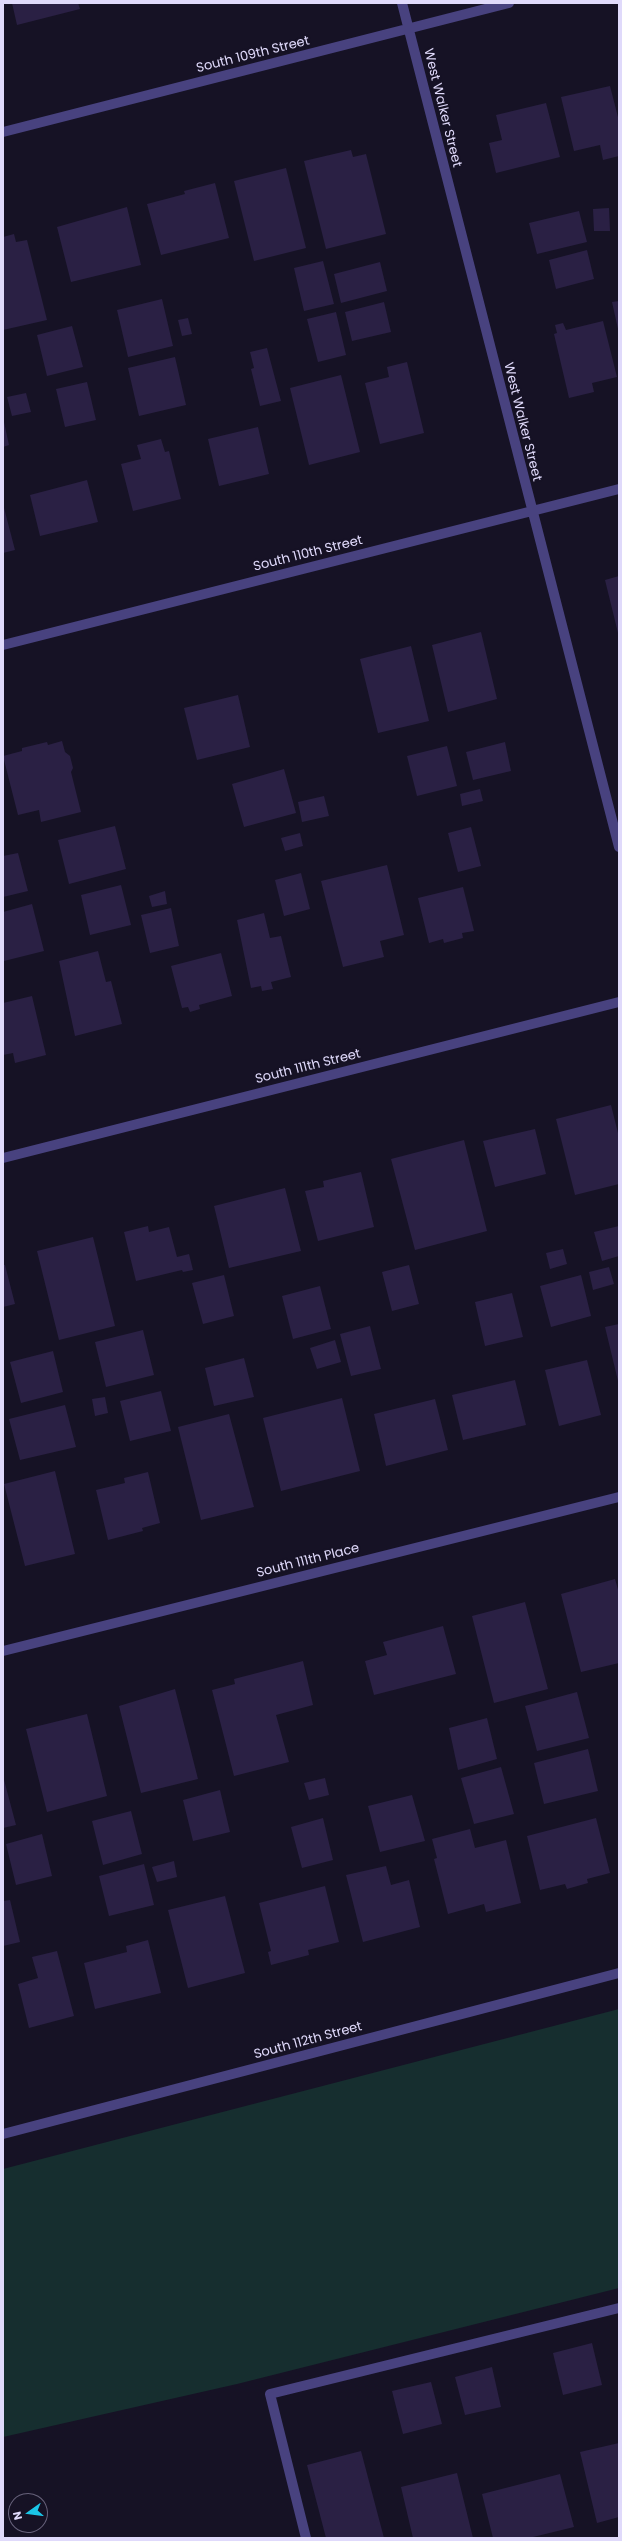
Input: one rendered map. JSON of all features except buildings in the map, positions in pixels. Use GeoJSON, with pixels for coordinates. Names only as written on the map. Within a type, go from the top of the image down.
{"type":"FeatureCollection","features":[{"type":"Feature","properties":{"kind":"street","name":"West Walker Street"},"geometry":{"type":"LineString","coordinates":[[402,3],[531,511],[619,847]]}},
{"type":"Feature","properties":{"kind":"street","name":"South 109th Street"},"geometry":{"type":"LineString","coordinates":[[3,132],[509,3]]}},
{"type":"Feature","properties":{"kind":"street","name":"South 110th Street"},"geometry":{"type":"LineString","coordinates":[[3,645],[619,489]]}},
{"type":"Feature","properties":{"kind":"street","name":"South 111th Street"},"geometry":{"type":"LineString","coordinates":[[3,1158],[619,1002]]}},
{"type":"Feature","properties":{"kind":"street","name":"South 111th Place"},"geometry":{"type":"LineString","coordinates":[[3,1651],[619,1497]]}},
{"type":"Feature","properties":{"kind":"street","name":"South 112th Street"},"geometry":{"type":"LineString","coordinates":[[3,2134],[619,1973]]}},
{"type":"Feature","properties":{"kind":"street"},"geometry":{"type":"LineString","coordinates":[[306,2538],[270,2394],[619,2308]]}},
{"type":"Feature","properties":{"kind":"green space"},"geometry":{"type":"Polygon","coordinates":[[[619,2009],[619,2288],[237,2384],[3,2437],[3,2169],[619,2009]]]}}]}
